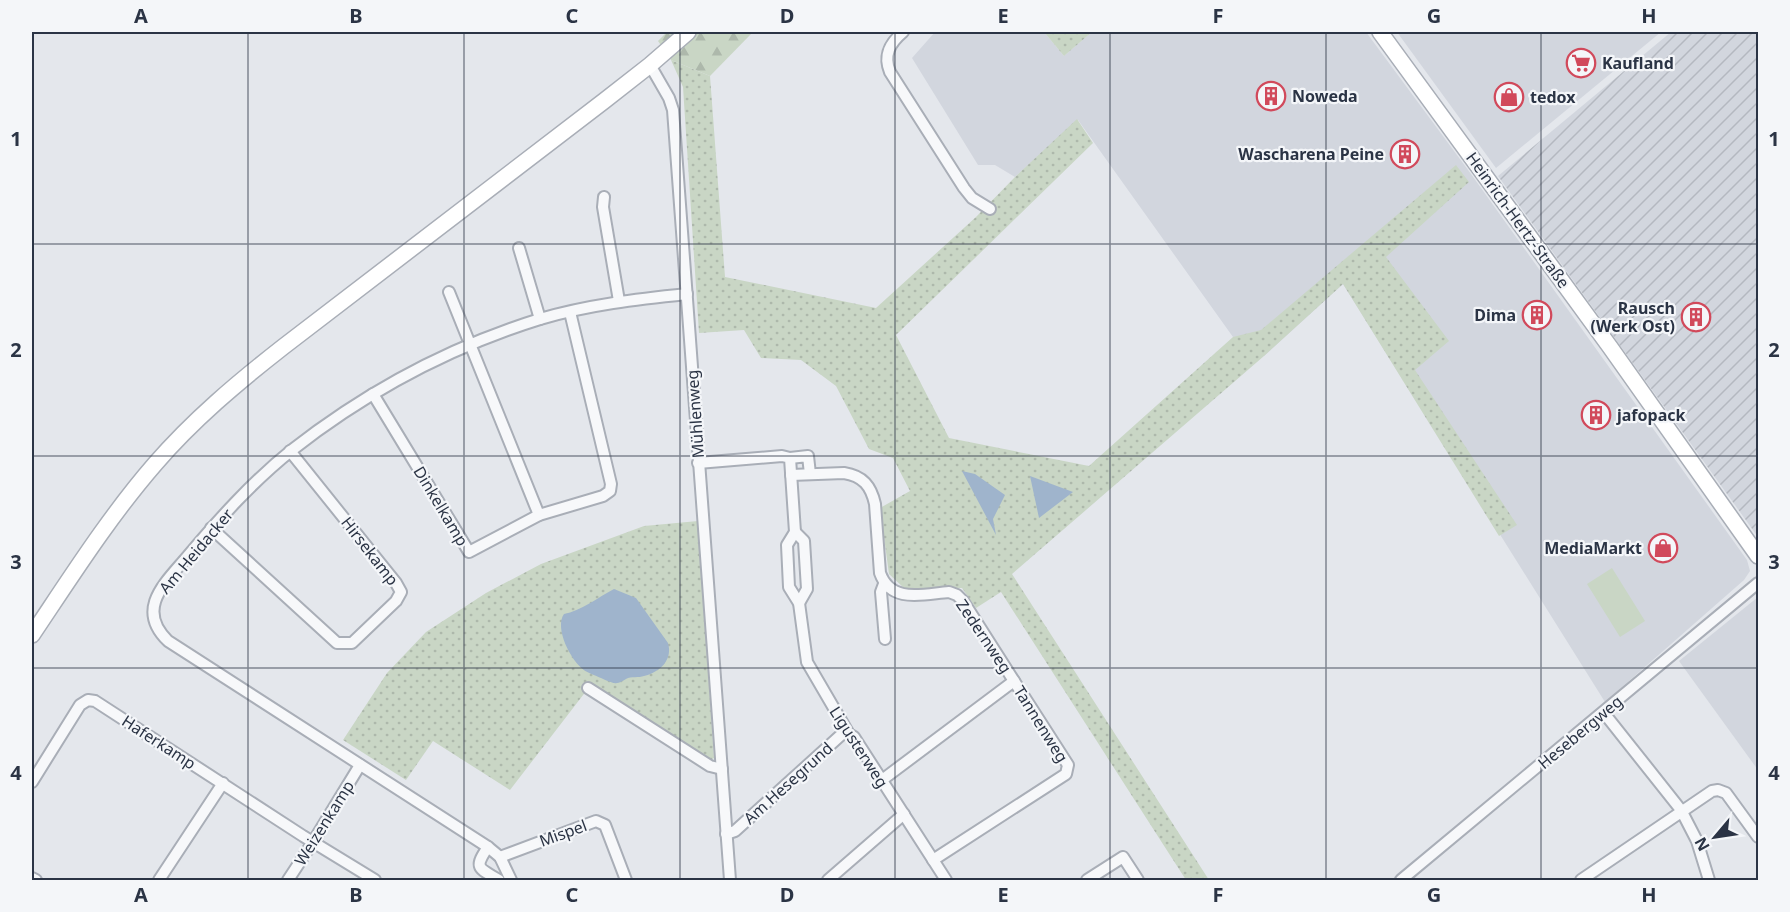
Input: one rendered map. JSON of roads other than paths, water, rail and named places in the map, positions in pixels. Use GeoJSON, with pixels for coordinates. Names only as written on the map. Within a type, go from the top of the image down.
{"type":"FeatureCollection","features":[{"type":"Feature","properties":{"kind":"main road"},"geometry":{"type":"LineString","coordinates":[[32,634],[134,489],[156,462],[198,419],[283,346],[650,65],[688,32]]}},
{"type":"Feature","properties":{"kind":"main road","name":"Heinrich-Hertz-Straße"},"geometry":{"type":"LineString","coordinates":[[1380,32],[1610,347],[1758,556]]}},
{"type":"Feature","properties":{"kind":"street"},"geometry":{"type":"LineString","coordinates":[[903,32],[892,42],[888,51],[887,62],[890,72],[964,188],[972,198],[990,209]]}},
{"type":"Feature","properties":{"kind":"street","name":"Mühlenweg"},"geometry":{"type":"LineString","coordinates":[[650,65],[669,98],[673,110],[730,880]]}},
{"type":"Feature","properties":{"kind":"street"},"geometry":{"type":"LineString","coordinates":[[604,197],[603,207],[619,302]]}},
{"type":"Feature","properties":{"kind":"street"},"geometry":{"type":"LineString","coordinates":[[519,248],[540,319]]}},
{"type":"Feature","properties":{"kind":"street"},"geometry":{"type":"LineString","coordinates":[[449,292],[538,515]]}},
{"type":"Feature","properties":{"kind":"street","name":"Am Heidacker"},"geometry":{"type":"LineString","coordinates":[[511,880],[500,857],[488,847],[168,641],[159,632],[152,614],[158,594],[211,528],[290,451],[373,394],[470,345],[540,319],[619,302],[687,294]]}},
{"type":"Feature","properties":{"kind":"street","name":"Dinkelkamp"},"geometry":{"type":"LineString","coordinates":[[373,394],[469,552],[538,515],[603,496],[610,491],[611,484],[570,312]]}},
{"type":"Feature","properties":{"kind":"street","name":"Hirsekamp"},"geometry":{"type":"LineString","coordinates":[[211,528],[337,643],[352,644],[396,602],[401,592],[396,583],[290,451]]}},
{"type":"Feature","properties":{"kind":"street"},"geometry":{"type":"LineString","coordinates":[[699,463],[808,456],[810,474]]}},
{"type":"Feature","properties":{"kind":"street","name":"Ligusterweg"},"geometry":{"type":"LineString","coordinates":[[790,458],[795,532],[787,545],[789,587],[799,603],[807,662],[849,734],[882,780],[946,880]]}},
{"type":"Feature","properties":{"kind":"street"},"geometry":{"type":"LineString","coordinates":[[791,475],[844,473],[853,475],[866,483],[873,495],[880,573],[884,584],[880,592],[885,639]]}},
{"type":"Feature","properties":{"kind":"street","name":"Ligusterweg"},"geometry":{"type":"LineString","coordinates":[[795,532],[804,541],[807,589],[799,603]]}},
{"type":"Feature","properties":{"kind":"street","name":"Hesebergweg"},"geometry":{"type":"LineString","coordinates":[[1401,880],[1758,583]]}},
{"type":"Feature","properties":{"kind":"street","name":"Zedernweg"},"geometry":{"type":"LineString","coordinates":[[884,584],[903,595],[949,592],[957,595],[1014,681]]}},
{"type":"Feature","properties":{"kind":"street","name":"Tannenweg"},"geometry":{"type":"LineString","coordinates":[[882,780],[1014,681],[1068,765],[1066,774],[933,860]]}},
{"type":"Feature","properties":{"kind":"street"},"geometry":{"type":"LineString","coordinates":[[588,688],[710,766],[722,769]]}},
{"type":"Feature","properties":{"kind":"street","name":"Haferkamp"},"geometry":{"type":"LineString","coordinates":[[32,782],[80,705],[88,700],[95,701],[375,880]]}},
{"type":"Feature","properties":{"kind":"street"},"geometry":{"type":"LineString","coordinates":[[1604,713],[1682,810],[1697,841],[1709,880]]}},
{"type":"Feature","properties":{"kind":"street","name":"Am Hesegrund"},"geometry":{"type":"LineString","coordinates":[[726,834],[735,831],[841,735],[849,734]]}},
{"type":"Feature","properties":{"kind":"street","name":"Weizenkamp"},"geometry":{"type":"LineString","coordinates":[[288,880],[360,765]]}},
{"type":"Feature","properties":{"kind":"street"},"geometry":{"type":"LineString","coordinates":[[159,880],[223,783]]}},
{"type":"Feature","properties":{"kind":"street"},"geometry":{"type":"LineString","coordinates":[[1581,880],[1712,790],[1726,793],[1758,837]]}},
{"type":"Feature","properties":{"kind":"street"},"geometry":{"type":"LineString","coordinates":[[828,880],[904,814]]}},
{"type":"Feature","properties":{"kind":"street","name":"Mispel"},"geometry":{"type":"LineString","coordinates":[[500,857],[596,821],[605,825],[626,880]]}},
{"type":"Feature","properties":{"kind":"street"},"geometry":{"type":"LineString","coordinates":[[488,847],[479,860],[479,865],[500,880]]}},
{"type":"Feature","properties":{"kind":"street"},"geometry":{"type":"LineString","coordinates":[[1087,880],[1123,857],[1138,880]]}},
{"type":"Feature","properties":{"kind":"street"},"geometry":{"type":"LineString","coordinates":[[32,878],[36,880]]}},
{"type":"Feature","properties":{"kind":"water"},"geometry":{"type":"Polygon","coordinates":[[[962,471],[975,474],[1005,495],[993,519],[996,535],[962,471]]]}},
{"type":"Feature","properties":{"kind":"water"},"geometry":{"type":"Polygon","coordinates":[[[1030,476],[1073,492],[1039,518],[1030,476]]]}},
{"type":"Feature","properties":{"kind":"water"},"geometry":{"type":"Polygon","coordinates":[[[614,589],[636,598],[668,643],[669,649],[667,660],[655,672],[616,683],[589,673],[579,666],[565,644],[561,627],[564,614],[583,607],[614,589]]]}},
{"type":"Feature","properties":{"kind":"place","name":"Kaufland"},"geometry":{"type":"Point","coordinates":[1581,63]}},
{"type":"Feature","properties":{"kind":"place","name":"Noweda"},"geometry":{"type":"Point","coordinates":[1271,96]}},
{"type":"Feature","properties":{"kind":"place","name":"tedox"},"geometry":{"type":"Point","coordinates":[1509,97]}},
{"type":"Feature","properties":{"kind":"place","name":"Wascharena Peine"},"geometry":{"type":"Point","coordinates":[1405,154]}},
{"type":"Feature","properties":{"kind":"place","name":"Dima"},"geometry":{"type":"Point","coordinates":[1537,315]}},
{"type":"Feature","properties":{"kind":"place","name":"Rausch (Werk Ost)"},"geometry":{"type":"Point","coordinates":[1696,317]}},
{"type":"Feature","properties":{"kind":"place","name":"jafopack"},"geometry":{"type":"Point","coordinates":[1596,415]}},
{"type":"Feature","properties":{"kind":"place","name":"MediaMarkt"},"geometry":{"type":"Point","coordinates":[1663,548]}}]}
